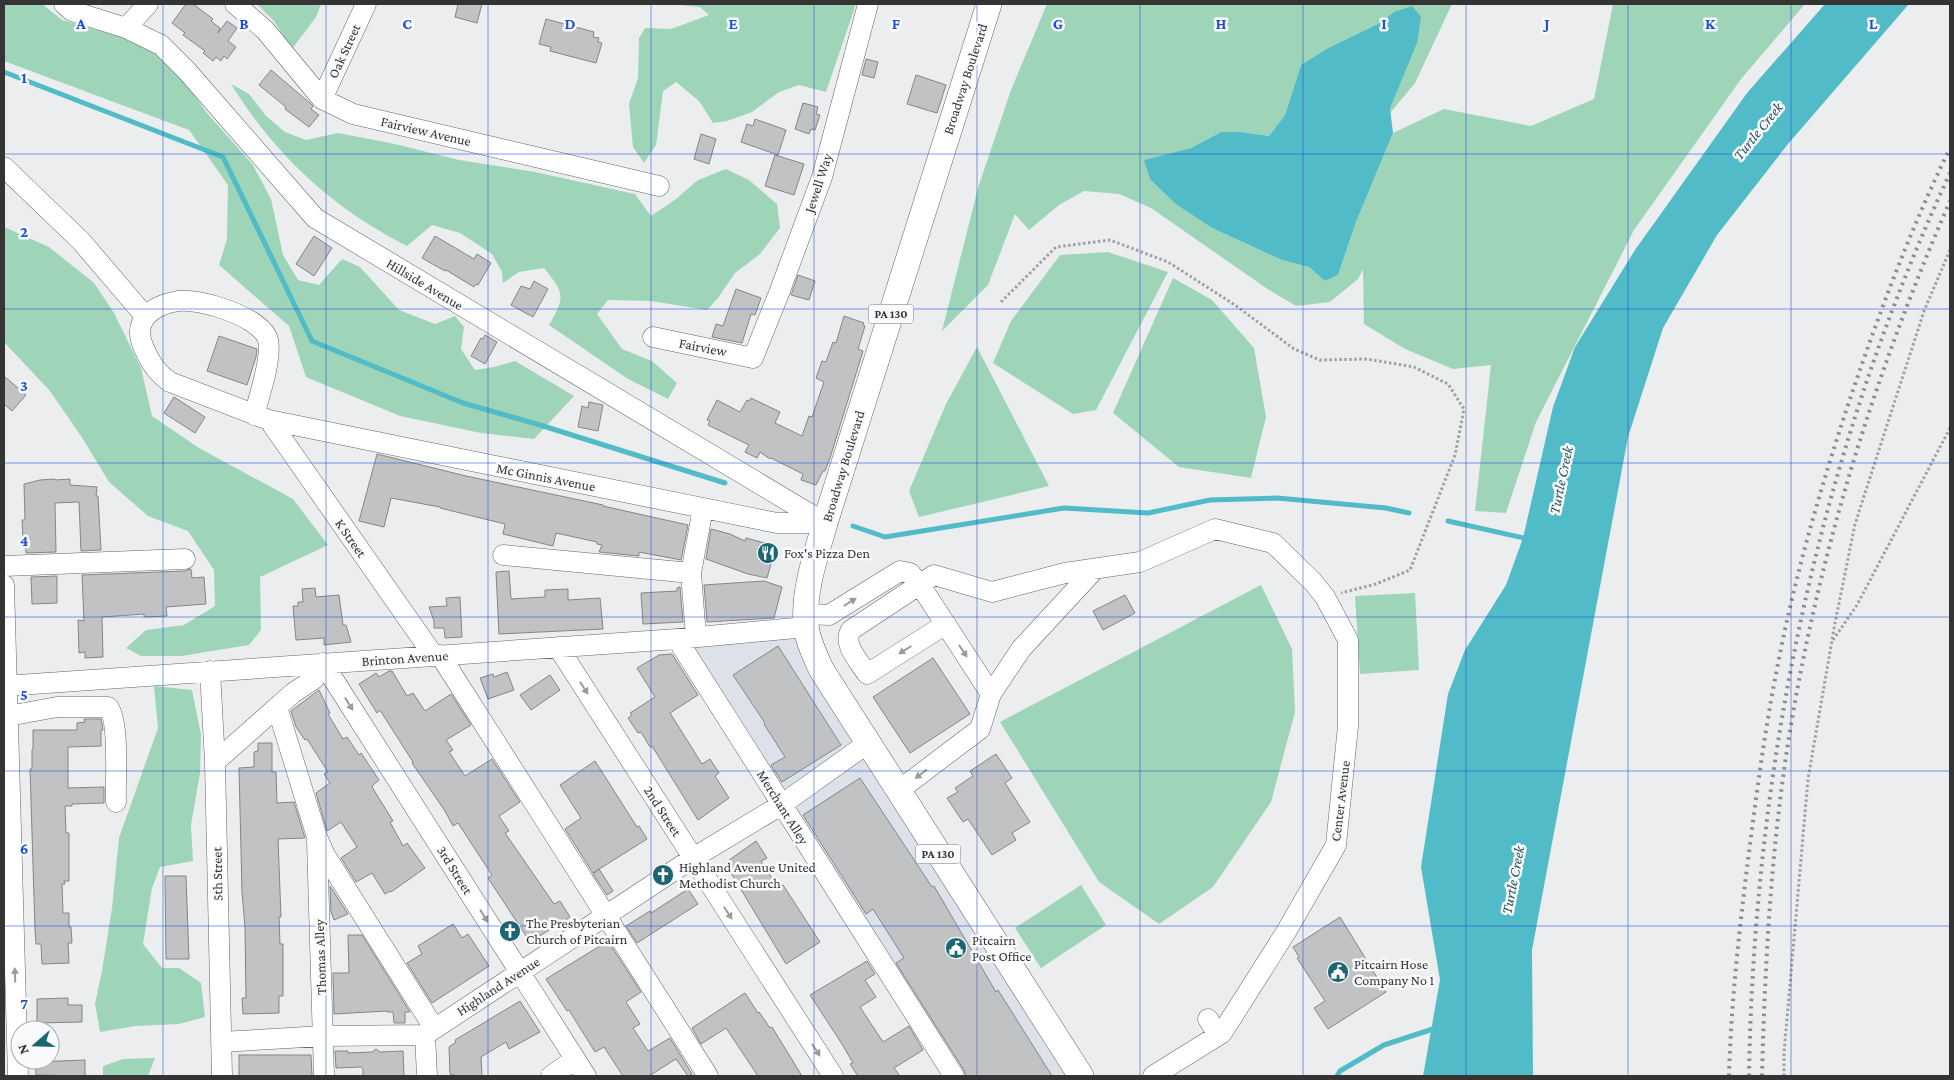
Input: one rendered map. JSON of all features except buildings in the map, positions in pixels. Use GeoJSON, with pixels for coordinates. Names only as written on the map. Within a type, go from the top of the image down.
{"type":"FeatureCollection","features":[{"type":"Feature","properties":{"kind":"main road","name":"Broadway Boulevard"},"geometry":{"type":"LineString","coordinates":[[989,4],[825,522],[808,589],[806,621],[812,650],[821,669],[1081,1076]]}},
{"type":"Feature","properties":{"kind":"street","name":"Hillside Avenue"},"geometry":{"type":"LineString","coordinates":[[64,4],[72,11],[126,28],[162,45],[187,71],[315,218],[825,522]]}},
{"type":"Feature","properties":{"kind":"street"},"geometry":{"type":"LineString","coordinates":[[126,28],[148,4]]}},
{"type":"Feature","properties":{"kind":"street","name":"Fairview Avenue"},"geometry":{"type":"LineString","coordinates":[[235,4],[265,30],[322,99],[353,114],[659,186]]}},
{"type":"Feature","properties":{"kind":"street","name":"Oak Street"},"geometry":{"type":"LineString","coordinates":[[322,99],[366,4]]}},
{"type":"Feature","properties":{"kind":"street","name":"Jewell Way"},"geometry":{"type":"LineString","coordinates":[[753,358],[780,293],[822,176],[868,4]]}},
{"type":"Feature","properties":{"kind":"street"},"geometry":{"type":"LineString","coordinates":[[4,168],[81,241],[145,316],[155,309],[179,301],[206,303],[244,318],[260,328],[268,338],[269,354],[262,418]]}},
{"type":"Feature","properties":{"kind":"street","name":"Mc Ginnis Avenue"},"geometry":{"type":"LineString","coordinates":[[145,316],[140,327],[139,337],[158,373],[170,382],[262,418],[777,523],[825,522]]}},
{"type":"Feature","properties":{"kind":"street","name":"Fairview"},"geometry":{"type":"LineString","coordinates":[[653,337],[753,358]]}},
{"type":"Feature","properties":{"kind":"street","name":"K Street"},"geometry":{"type":"LineString","coordinates":[[262,418],[437,656],[708,1076]]}},
{"type":"Feature","properties":{"kind":"street"},"geometry":{"type":"LineString","coordinates":[[686,638],[691,573],[703,508]]}},
{"type":"Feature","properties":{"kind":"street","name":"Center Avenue"},"geometry":{"type":"LineString","coordinates":[[1095,569],[1140,562],[1215,529],[1273,543],[1313,582],[1325,597],[1348,640],[1348,726],[1336,845],[1286,932],[1222,1033],[1213,1027],[1153,1076]]}},
{"type":"Feature","properties":{"kind":"street"},"geometry":{"type":"LineString","coordinates":[[503,555],[691,573]]}},
{"type":"Feature","properties":{"kind":"street"},"geometry":{"type":"LineString","coordinates":[[4,566],[185,558]]}},
{"type":"Feature","properties":{"kind":"street"},"geometry":{"type":"LineString","coordinates":[[946,624],[867,674],[848,643],[848,636],[851,630],[934,575],[992,592],[1065,573],[1095,569]]}},
{"type":"Feature","properties":{"kind":"street"},"geometry":{"type":"LineString","coordinates":[[898,791],[980,729],[991,694],[1021,648],[1095,569]]}},
{"type":"Feature","properties":{"kind":"street","name":"Brinton Avenue"},"geometry":{"type":"LineString","coordinates":[[5,686],[686,638],[806,621],[829,615],[900,571],[910,573],[920,585]]}},
{"type":"Feature","properties":{"kind":"street"},"geometry":{"type":"LineString","coordinates":[[920,585],[991,694]]}},
{"type":"Feature","properties":{"kind":"street"},"geometry":{"type":"LineString","coordinates":[[4,586],[5,686],[8,716],[11,1020]]}},
{"type":"Feature","properties":{"kind":"street","name":"Merchant Alley"},"geometry":{"type":"LineString","coordinates":[[686,638],[781,805],[954,1076]]}},
{"type":"Feature","properties":{"kind":"street","name":"2nd Street"},"geometry":{"type":"LineString","coordinates":[[558,647],[833,1076]]}},
{"type":"Feature","properties":{"kind":"street"},"geometry":{"type":"LineString","coordinates":[[215,762],[293,693],[314,679],[323,663]]}},
{"type":"Feature","properties":{"kind":"street","name":"3rd Street"},"geometry":{"type":"LineString","coordinates":[[323,663],[586,1076]]}},
{"type":"Feature","properties":{"kind":"street","name":"5th Street"},"geometry":{"type":"LineString","coordinates":[[210,671],[215,762],[222,1076]]}},
{"type":"Feature","properties":{"kind":"street"},"geometry":{"type":"LineString","coordinates":[[8,716],[56,707],[108,707],[113,714],[115,728],[116,802]]}},
{"type":"Feature","properties":{"kind":"street"},"geometry":{"type":"LineString","coordinates":[[277,707],[317,837],[325,855],[429,1031],[427,1076]]}},
{"type":"Feature","properties":{"kind":"street","name":"Highland Avenue"},"geometry":{"type":"LineString","coordinates":[[429,1031],[693,858],[781,805],[868,744]]}},
{"type":"Feature","properties":{"kind":"street","name":"Thomas Alley"},"geometry":{"type":"LineString","coordinates":[[317,837],[324,1076]]}},
{"type":"Feature","properties":{"kind":"street"},"geometry":{"type":"LineString","coordinates":[[221,1042],[429,1031]]}},
{"type":"Feature","properties":{"kind":"street"},"geometry":{"type":"LineString","coordinates":[[551,1076],[575,1059]]}},
{"type":"Feature","properties":{"kind":"path"},"geometry":{"type":"LineString","coordinates":[[1000,302],[1056,246],[1110,240],[1168,262],[1235,305],[1294,349],[1320,360],[1366,360],[1414,367],[1448,384],[1464,409],[1455,455],[1410,570],[1376,584],[1325,597]]}},
{"type":"Feature","properties":{"kind":"path"},"geometry":{"type":"LineString","coordinates":[[1784,1076],[1785,1043],[1808,779],[1831,643],[1855,524],[1924,311],[1950,250]]}},
{"type":"Feature","properties":{"kind":"path"},"geometry":{"type":"LineString","coordinates":[[1831,643],[1857,605],[1950,428]]}},
{"type":"Feature","properties":{"kind":"shaded area"},"geometry":{"type":"Polygon","coordinates":[[[806,627],[1081,1076],[954,1076],[677,639],[806,627]]]}},
{"type":"Feature","properties":{"kind":"green space"},"geometry":{"type":"Polygon","coordinates":[[[4,4],[42,4],[62,20],[129,39],[172,64],[207,113],[253,165],[271,199],[283,255],[298,280],[319,285],[342,259],[360,267],[399,310],[435,324],[455,316],[464,327],[461,349],[475,370],[515,361],[574,396],[534,439],[481,433],[400,416],[306,377],[289,326],[219,265],[227,239],[228,185],[189,130],[4,61],[4,4]]]}},
{"type":"Feature","properties":{"kind":"green space"},"geometry":{"type":"Polygon","coordinates":[[[257,4],[321,4],[316,17],[292,49],[274,21],[257,4]]]}},
{"type":"Feature","properties":{"kind":"green space"},"geometry":{"type":"Polygon","coordinates":[[[670,4],[856,4],[826,92],[799,85],[779,92],[752,112],[727,121],[713,123],[699,101],[676,82],[663,91],[656,145],[644,163],[633,147],[629,104],[638,78],[639,38],[645,28],[671,29],[709,15],[700,7],[670,4]]]}},
{"type":"Feature","properties":{"kind":"green space"},"geometry":{"type":"Polygon","coordinates":[[[1047,4],[1452,4],[1415,83],[1390,113],[1394,12],[1378,24],[1328,48],[1301,65],[1285,115],[1269,136],[1241,132],[1221,132],[1191,148],[1145,160],[1177,205],[1212,228],[1282,260],[1309,267],[1325,281],[1338,275],[1356,222],[1393,133],[1444,109],[1531,126],[1594,99],[1613,4],[1805,4],[1741,79],[1634,230],[1536,422],[1506,513],[1475,511],[1491,365],[1453,369],[1405,349],[1364,324],[1363,269],[1358,279],[1330,302],[1296,306],[1269,290],[1151,208],[1119,194],[1084,191],[1059,205],[1029,230],[1015,214],[988,285],[942,331],[978,188],[1011,90],[1047,4]]]}},
{"type":"Feature","properties":{"kind":"green space"},"geometry":{"type":"Polygon","coordinates":[[[231,84],[249,94],[266,116],[285,132],[306,140],[338,133],[395,144],[459,160],[535,172],[635,194],[651,216],[676,199],[698,180],[726,169],[749,180],[777,204],[780,228],[760,254],[735,273],[718,298],[707,310],[651,301],[608,300],[597,314],[622,349],[652,361],[677,383],[668,399],[628,379],[549,325],[558,307],[560,295],[556,283],[544,268],[519,272],[503,283],[502,272],[492,254],[460,233],[432,225],[407,246],[354,215],[308,178],[287,157],[248,110],[231,84]]]}},
{"type":"Feature","properties":{"kind":"green space"},"geometry":{"type":"Polygon","coordinates":[[[4,227],[49,247],[94,283],[114,313],[141,368],[152,416],[199,448],[293,499],[328,545],[260,577],[261,630],[249,645],[181,656],[141,656],[126,648],[146,630],[184,625],[215,606],[214,570],[188,531],[148,516],[109,482],[83,439],[50,391],[4,342],[4,227]]]}},
{"type":"Feature","properties":{"kind":"green space"},"geometry":{"type":"Polygon","coordinates":[[[1108,252],[1168,272],[1096,410],[1073,414],[993,363],[1011,321],[1060,255],[1108,252]]]}},
{"type":"Feature","properties":{"kind":"green space"},"geometry":{"type":"Polygon","coordinates":[[[1173,278],[1212,300],[1254,348],[1266,417],[1251,478],[1179,467],[1113,413],[1173,278]]]}},
{"type":"Feature","properties":{"kind":"green space"},"geometry":{"type":"Polygon","coordinates":[[[977,347],[1049,486],[919,517],[909,491],[946,404],[977,347]]]}},
{"type":"Feature","properties":{"kind":"green space"},"geometry":{"type":"Polygon","coordinates":[[[1261,585],[1292,649],[1295,712],[1271,802],[1213,887],[1159,924],[1099,882],[1000,722],[1261,585]]]}},
{"type":"Feature","properties":{"kind":"green space"},"geometry":{"type":"Polygon","coordinates":[[[1415,593],[1419,670],[1360,674],[1355,596],[1415,593]]]}},
{"type":"Feature","properties":{"kind":"green space"},"geometry":{"type":"Polygon","coordinates":[[[154,686],[192,690],[201,735],[200,773],[191,825],[193,861],[160,867],[152,888],[143,944],[162,968],[179,968],[201,983],[205,1017],[179,1024],[135,1026],[100,1032],[95,1004],[112,908],[119,838],[158,728],[154,686]]]}},
{"type":"Feature","properties":{"kind":"green space"},"geometry":{"type":"Polygon","coordinates":[[[1081,885],[1106,925],[1041,968],[1015,928],[1081,885]]]}},
{"type":"Feature","properties":{"kind":"green space"},"geometry":{"type":"Polygon","coordinates":[[[155,1058],[148,1076],[103,1076],[103,1066],[123,1059],[155,1058]]]}},
{"type":"Feature","properties":{"kind":"water","name":"Turtle Creek"},"geometry":{"type":"Polygon","coordinates":[[[1825,4],[1909,4],[1788,144],[1717,235],[1663,328],[1628,437],[1532,950],[1533,1076],[1423,1076],[1440,980],[1421,867],[1448,694],[1465,650],[1506,585],[1523,538],[1553,407],[1575,347],[1635,250],[1747,93],[1825,4]]]}},
{"type":"Feature","properties":{"kind":"water"},"geometry":{"type":"Polygon","coordinates":[[[1412,6],[1421,17],[1417,43],[1390,108],[1393,133],[1356,222],[1338,275],[1325,281],[1309,267],[1282,260],[1212,228],[1177,205],[1150,179],[1144,160],[1191,148],[1221,132],[1241,132],[1269,136],[1285,115],[1301,65],[1328,48],[1378,24],[1394,12],[1412,6]]]}},
{"type":"Feature","properties":{"kind":"waterway"},"geometry":{"type":"LineString","coordinates":[[4,72],[223,157],[312,341],[463,403],[725,483]]}},
{"type":"Feature","properties":{"kind":"waterway"},"geometry":{"type":"LineString","coordinates":[[853,526],[885,537],[1064,508],[1148,513],[1210,500],[1277,498],[1386,508],[1409,513]]}},
{"type":"Feature","properties":{"kind":"waterway"},"geometry":{"type":"LineString","coordinates":[[1448,521],[1528,539]]}},
{"type":"Feature","properties":{"kind":"waterway"},"geometry":{"type":"LineString","coordinates":[[1337,1076],[1340,1071],[1384,1045],[1436,1028]]}},
{"type":"Feature","properties":{"kind":"railway"},"geometry":{"type":"LineString","coordinates":[[1729,1076],[1736,968],[1754,813],[1772,697],[1791,602],[1820,495],[1864,359],[1910,237],[1950,148]]}},
{"type":"Feature","properties":{"kind":"railway"},"geometry":{"type":"LineString","coordinates":[[1749,1076],[1754,960],[1764,844],[1780,728],[1802,614],[1830,501],[1864,389],[1904,280],[1950,173]]}},
{"type":"Feature","properties":{"kind":"railway"},"geometry":{"type":"LineString","coordinates":[[1762,1076],[1767,949],[1773,864],[1783,779],[1801,668],[1833,531],[1874,397],[1897,331],[1950,201]]}},
{"type":"Feature","properties":{"kind":"place","name":"Fox's Pizza Den"},"geometry":{"type":"Point","coordinates":[768,553]}},
{"type":"Feature","properties":{"kind":"place","name":"Highland Avenue United Methodist Church"},"geometry":{"type":"Point","coordinates":[663,875]}},
{"type":"Feature","properties":{"kind":"place","name":"The Presbyterian Church of Pitcairn"},"geometry":{"type":"Point","coordinates":[510,931]}},
{"type":"Feature","properties":{"kind":"place","name":"Pitcairn Post Office"},"geometry":{"type":"Point","coordinates":[956,948]}},
{"type":"Feature","properties":{"kind":"place","name":"Pitcairn Hose Company No 1"},"geometry":{"type":"Point","coordinates":[1338,972]}}]}
